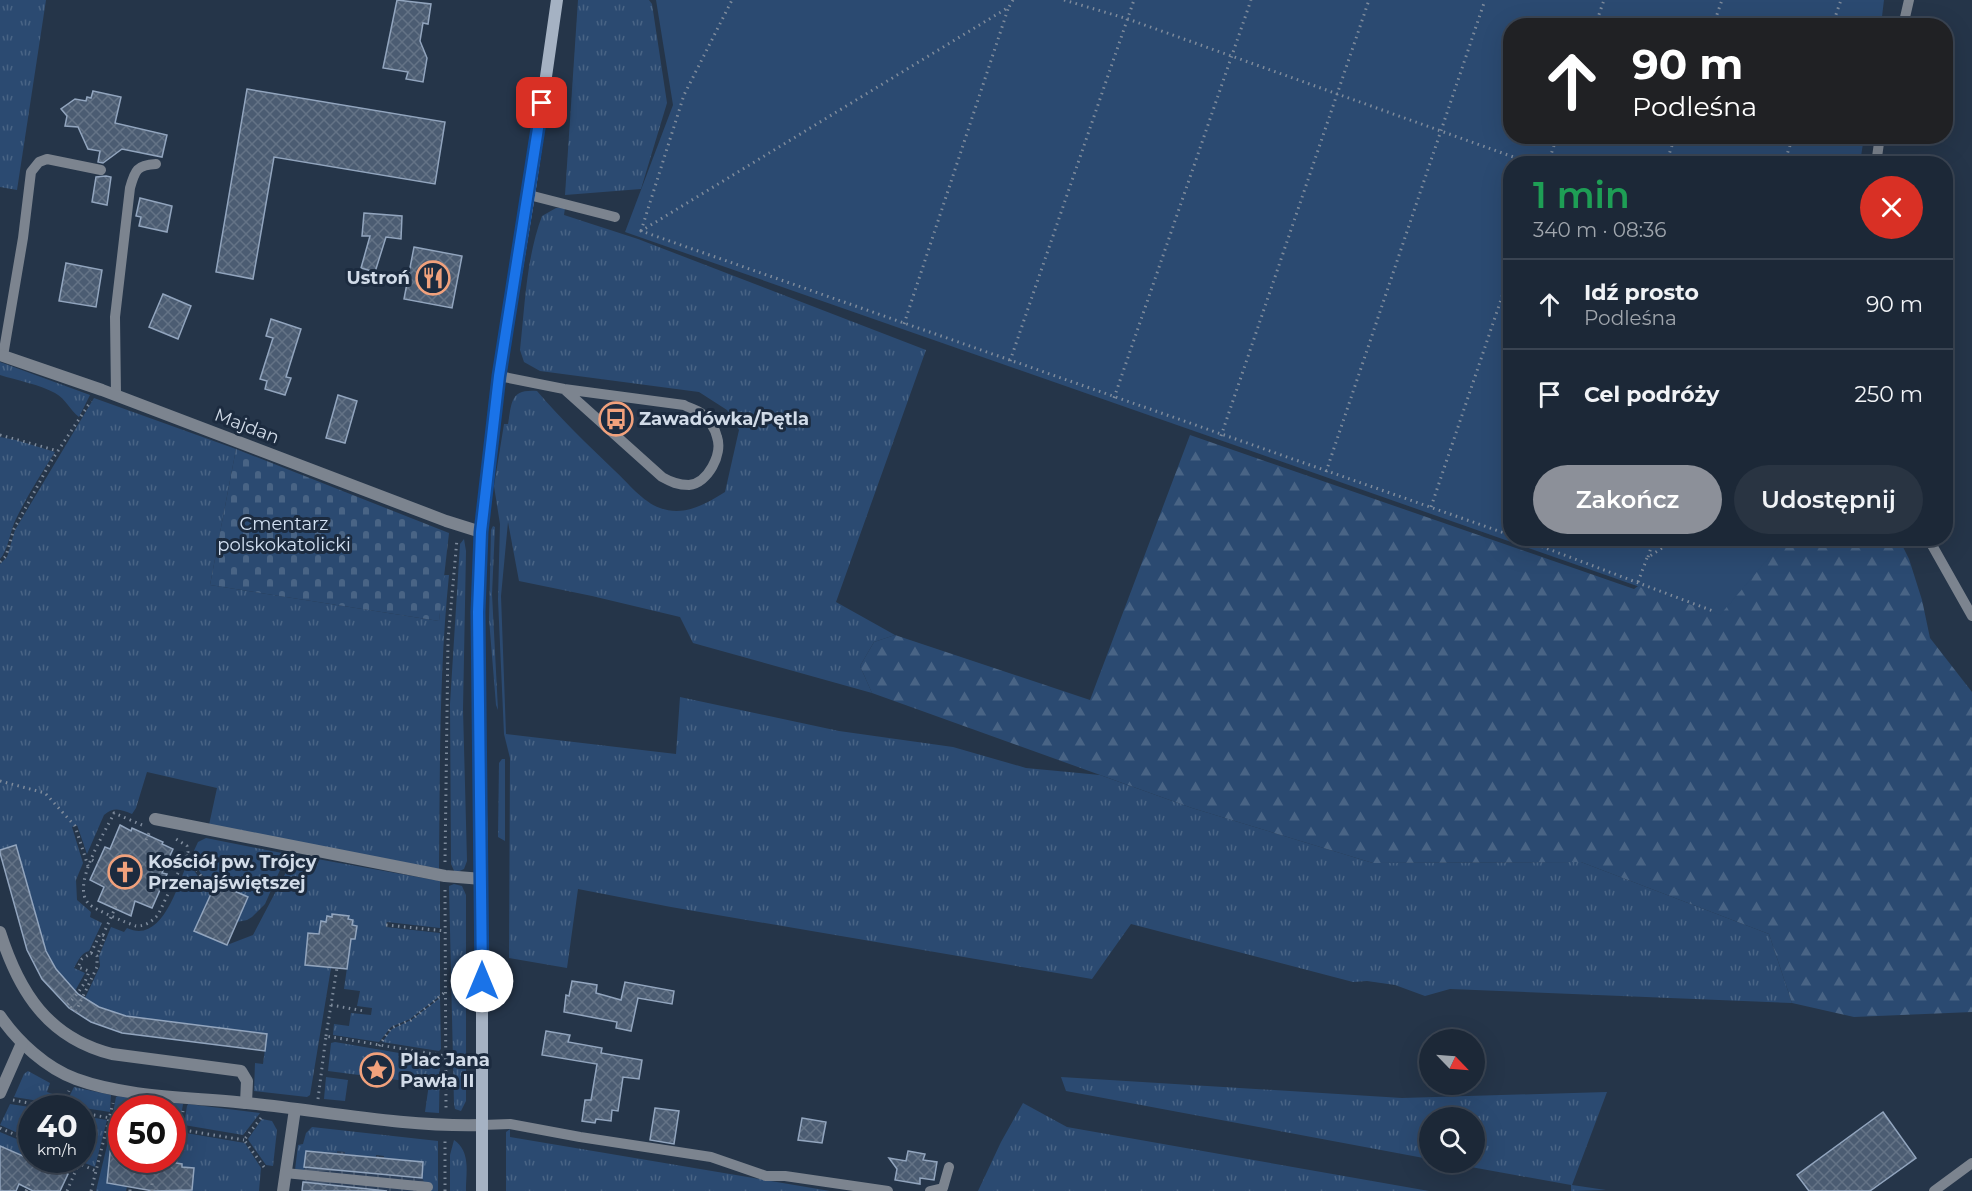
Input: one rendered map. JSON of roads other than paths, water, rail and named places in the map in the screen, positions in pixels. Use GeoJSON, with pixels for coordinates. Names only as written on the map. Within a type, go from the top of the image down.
{"type":"FeatureCollection","features":[{"type":"Feature","properties":{"kind":"main road"},"geometry":{"type":"LineString","coordinates":[[482,1191],[482,879],[478,612],[481,532],[499,376],[529,195],[557,0]]}},
{"type":"Feature","properties":{"kind":"street","name":"Majdan"},"geometry":{"type":"LineString","coordinates":[[1,355],[116,395],[446,521],[481,532]]}},
{"type":"Feature","properties":{"kind":"street"},"geometry":{"type":"LineString","coordinates":[[155,819],[445,876],[482,879]]}},
{"type":"Feature","properties":{"kind":"street"},"geometry":{"type":"LineString","coordinates":[[0,932],[23,989],[48,1020],[63,1033],[93,1049],[112,1054],[242,1071],[247,1081],[246,1103]]}},
{"type":"Feature","properties":{"kind":"street"},"geometry":{"type":"LineString","coordinates":[[0,1016],[22,1043],[47,1063],[62,1072],[94,1084],[185,1098],[446,1126],[482,1125]]}},
{"type":"Feature","properties":{"kind":"street"},"geometry":{"type":"LineString","coordinates":[[4,1096],[22,1043]]}},
{"type":"Feature","properties":{"kind":"street"},"geometry":{"type":"LineString","coordinates":[[283,1191],[295,1109]]}},
{"type":"Feature","properties":{"kind":"lane"},"geometry":{"type":"LineString","coordinates":[[1905,18],[1909,0]]}},
{"type":"Feature","properties":{"kind":"lane"},"geometry":{"type":"LineString","coordinates":[[1,355],[23,238],[31,172],[39,162],[47,159],[100,170]]}},
{"type":"Feature","properties":{"kind":"lane"},"geometry":{"type":"LineString","coordinates":[[116,395],[115,317],[130,188],[134,174],[143,165],[156,164]]}},
{"type":"Feature","properties":{"kind":"lane"},"geometry":{"type":"LineString","coordinates":[[529,195],[615,216]]}},
{"type":"Feature","properties":{"kind":"lane"},"geometry":{"type":"LineString","coordinates":[[499,376],[564,389],[684,405],[701,413],[713,426],[718,438],[718,453],[711,468],[703,479],[691,485],[676,484],[662,477],[564,389]]}},
{"type":"Feature","properties":{"kind":"lane"},"geometry":{"type":"LineString","coordinates":[[1933,546],[1972,616]]}},
{"type":"Feature","properties":{"kind":"lane"},"geometry":{"type":"LineString","coordinates":[[482,1125],[510,1124],[711,1157],[766,1176],[784,1176],[888,1191]]}},
{"type":"Feature","properties":{"kind":"lane"},"geometry":{"type":"LineString","coordinates":[[1934,1191],[1972,1163]]}},
{"type":"Feature","properties":{"kind":"lane"},"geometry":{"type":"LineString","coordinates":[[930,1191],[943,1188],[949,1167]]}},
{"type":"Feature","properties":{"kind":"lane"},"geometry":{"type":"LineString","coordinates":[[285,1173],[428,1188]]}},
{"type":"Feature","properties":{"kind":"place","name":"Ustroń"},"geometry":{"type":"Point","coordinates":[433,278]}},
{"type":"Feature","properties":{"kind":"place","name":"Zawadówka/Pętla"},"geometry":{"type":"Point","coordinates":[616,419]}},
{"type":"Feature","properties":{"kind":"place","name":"Kościół pw. Trójcy Przenajświętszej"},"geometry":{"type":"Point","coordinates":[125,872]}},
{"type":"Feature","properties":{"kind":"place","name":"Plac Jana Pawła II"},"geometry":{"type":"Point","coordinates":[377,1070]}},
{"type":"Feature","properties":{"kind":"park label","name":"Cmentarz polskokatolicki"},"geometry":{"type":"Point","coordinates":[284,534]}}]}
